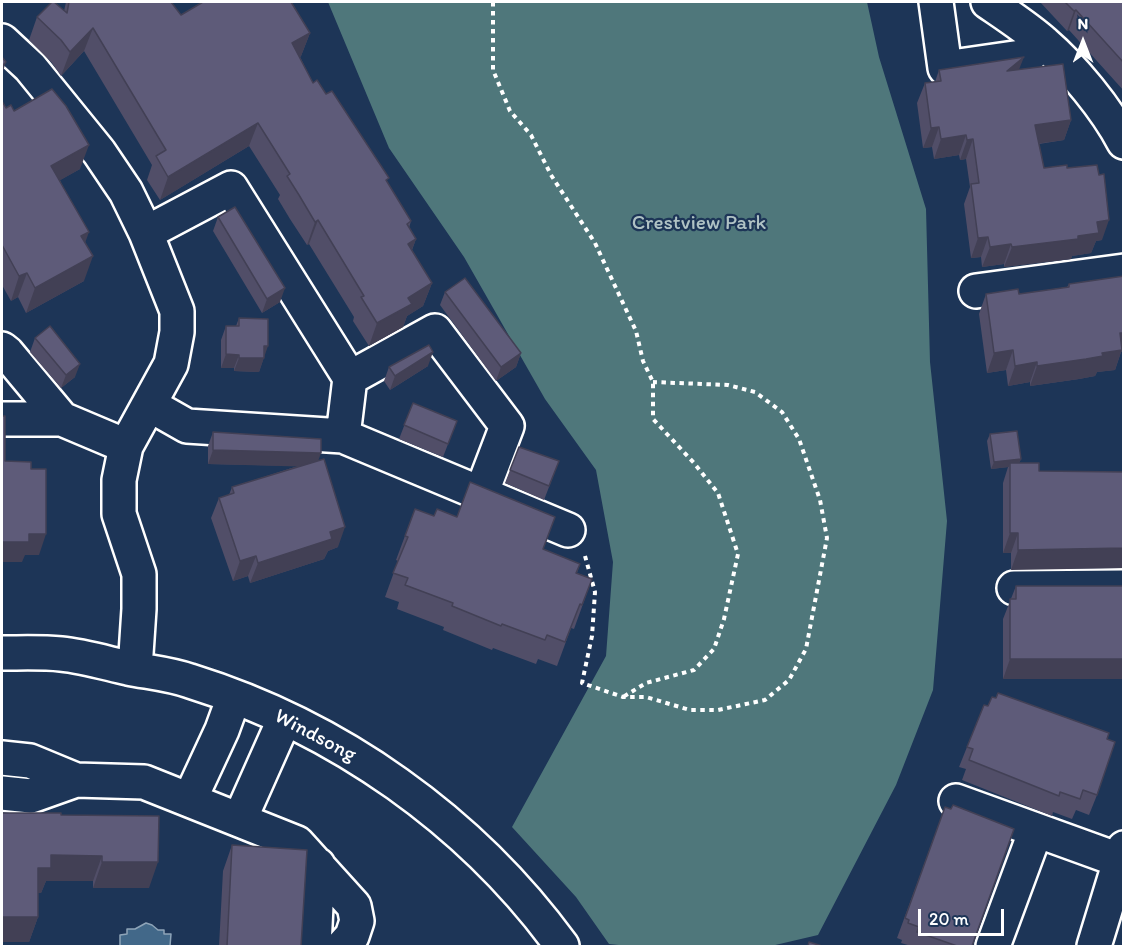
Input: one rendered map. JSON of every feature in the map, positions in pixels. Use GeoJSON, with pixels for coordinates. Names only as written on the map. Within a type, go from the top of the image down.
{"type":"FeatureCollection","features":[{"type":"Feature","properties":{"kind":"street"},"geometry":{"type":"LineString","coordinates":[[936,2],[945,68],[1028,56],[1044,43]]}},
{"type":"Feature","properties":{"kind":"street"},"geometry":{"type":"LineString","coordinates":[[988,2],[1044,43],[1066,64],[1096,101],[1124,142]]}},
{"type":"Feature","properties":{"kind":"street"},"geometry":{"type":"LineString","coordinates":[[2,41],[30,67],[99,152],[126,192],[146,232],[177,311],[177,332],[171,364],[126,446],[119,480],[119,514],[139,574],[135,669]]}},
{"type":"Feature","properties":{"kind":"street"},"geometry":{"type":"LineString","coordinates":[[146,232],[231,189],[350,378],[344,436]]}},
{"type":"Feature","properties":{"kind":"street"},"geometry":{"type":"LineString","coordinates":[[976,291],[1124,271]]}},
{"type":"Feature","properties":{"kind":"street"},"geometry":{"type":"LineString","coordinates":[[350,378],[435,331],[507,426],[481,494]]}},
{"type":"Feature","properties":{"kind":"street"},"geometry":{"type":"LineString","coordinates":[[2,350],[7,353],[62,419]]}},
{"type":"Feature","properties":{"kind":"street"},"geometry":{"type":"LineString","coordinates":[[150,405],[187,426],[344,436],[568,530]]}},
{"type":"Feature","properties":{"kind":"street"},"geometry":{"type":"LineString","coordinates":[[2,419],[62,419],[126,446]]}},
{"type":"Feature","properties":{"kind":"street"},"geometry":{"type":"LineString","coordinates":[[1014,588],[1124,587]]}},
{"type":"Feature","properties":{"kind":"street","name":"Windsong"},"geometry":{"type":"LineString","coordinates":[[2,653],[62,654],[189,680],[285,718],[342,748],[393,781],[464,835],[517,891],[562,946]]}},
{"type":"Feature","properties":{"kind":"street"},"geometry":{"type":"LineString","coordinates":[[190,799],[222,730],[234,697]]}},
{"type":"Feature","properties":{"kind":"street"},"geometry":{"type":"LineString","coordinates":[[240,819],[285,718]]}},
{"type":"Feature","properties":{"kind":"street"},"geometry":{"type":"LineString","coordinates":[[2,758],[30,761],[76,780],[144,782],[297,843],[354,906],[357,921],[352,936],[343,946]]}},
{"type":"Feature","properties":{"kind":"street"},"geometry":{"type":"LineString","coordinates":[[2,794],[31,796],[76,780]]}},
{"type":"Feature","properties":{"kind":"street"},"geometry":{"type":"LineString","coordinates":[[956,801],[1036,830],[1121,854],[1107,932]]}},
{"type":"Feature","properties":{"kind":"street"},"geometry":{"type":"LineString","coordinates":[[993,946],[1036,830]]}},
{"type":"Feature","properties":{"kind":"street"},"geometry":{"type":"LineString","coordinates":[[314,946],[318,865]]}},
{"type":"Feature","properties":{"kind":"path"},"geometry":{"type":"LineString","coordinates":[[493,2],[493,70],[510,111],[531,135],[551,175],[595,243],[636,331],[643,361],[653,382],[653,419],[694,463],[718,494],[738,554],[724,618],[714,649],[694,670],[646,683],[622,697]]}},
{"type":"Feature","properties":{"kind":"path"},"geometry":{"type":"LineString","coordinates":[[568,530],[585,554],[595,591],[592,636],[582,683],[622,697],[646,697],[690,710],[718,710],[765,700],[789,680],[806,649],[827,538],[819,500],[799,439],[782,412],[755,392],[728,385],[653,382]]}},
{"type":"Feature","properties":{"kind":"green space","name":"Crestview Park"},"geometry":{"type":"Polygon","coordinates":[[[328,2],[867,2],[879,57],[926,209],[930,362],[947,521],[933,690],[896,785],[818,935],[771,946],[609,944],[576,897],[512,827],[606,656],[613,562],[596,470],[545,399],[464,257],[389,148],[328,2]]]}},
{"type":"Feature","properties":{"kind":"water"},"geometry":{"type":"Polygon","coordinates":[[[146,923],[158,930],[164,930],[164,934],[171,934],[170,946],[120,946],[120,935],[127,934],[127,929],[135,929],[146,923]]]}},
{"type":"Feature","properties":{"kind":"building"},"geometry":{"type":"Polygon","coordinates":[[[52,2],[67,13],[69,2],[171,2],[181,15],[203,2],[291,2],[310,33],[292,43],[313,83],[317,80],[326,94],[332,91],[389,178],[386,180],[411,221],[407,224],[416,239],[408,244],[432,283],[408,298],[412,304],[377,323],[361,297],[364,296],[318,220],[315,222],[287,176],[290,174],[258,123],[168,177],[156,156],[166,150],[93,28],[70,52],[37,17],[52,2]]]}},
{"type":"Feature","properties":{"kind":"building"},"geometry":{"type":"Polygon","coordinates":[[[1065,2],[1124,2],[1124,63],[1076,10],[1074,11],[1065,2]]]}},
{"type":"Feature","properties":{"kind":"building"},"geometry":{"type":"Polygon","coordinates":[[[1024,57],[1007,71],[1063,64],[1071,120],[1035,125],[1044,168],[1097,165],[1099,175],[1104,174],[1109,220],[1097,222],[1099,233],[1078,236],[1078,239],[1012,247],[1011,244],[990,247],[988,237],[978,238],[971,184],[979,183],[973,139],[967,140],[966,135],[941,139],[939,127],[931,128],[925,83],[941,81],[939,70],[1024,57]]]}},
{"type":"Feature","properties":{"kind":"building"},"geometry":{"type":"Polygon","coordinates":[[[52,89],[66,106],[89,145],[51,166],[89,232],[81,236],[93,256],[35,288],[27,273],[19,276],[2,245],[2,101],[6,108],[11,105],[14,111],[52,89]]]}},
{"type":"Feature","properties":{"kind":"building"},"geometry":{"type":"Polygon","coordinates":[[[235,207],[285,288],[267,299],[218,217],[235,207]]]}},
{"type":"Feature","properties":{"kind":"building"},"geometry":{"type":"Polygon","coordinates":[[[1124,276],[1124,333],[1120,333],[1122,350],[1102,353],[1103,356],[1037,366],[1037,362],[1015,366],[1013,350],[994,353],[986,294],[1018,289],[1019,294],[1124,276]]]}},
{"type":"Feature","properties":{"kind":"building"},"geometry":{"type":"Polygon","coordinates":[[[465,278],[521,353],[501,367],[445,292],[465,278]]]}},
{"type":"Feature","properties":{"kind":"building"},"geometry":{"type":"Polygon","coordinates":[[[239,318],[268,319],[268,346],[264,346],[264,358],[239,358],[239,355],[226,354],[226,326],[239,326],[239,318]]]}},
{"type":"Feature","properties":{"kind":"building"},"geometry":{"type":"Polygon","coordinates":[[[50,326],[80,364],[66,375],[35,338],[50,326]]]}},
{"type":"Feature","properties":{"kind":"building"},"geometry":{"type":"Polygon","coordinates":[[[429,345],[433,352],[395,376],[389,367],[429,345]]]}},
{"type":"Feature","properties":{"kind":"building"},"geometry":{"type":"Polygon","coordinates":[[[413,403],[457,421],[448,444],[404,425],[413,403]]]}},
{"type":"Feature","properties":{"kind":"building"},"geometry":{"type":"Polygon","coordinates":[[[2,416],[5,416],[5,461],[31,462],[31,469],[46,469],[46,534],[29,534],[29,542],[2,542],[2,416]]]}},
{"type":"Feature","properties":{"kind":"building"},"geometry":{"type":"Polygon","coordinates":[[[1017,431],[1021,459],[994,462],[990,434],[1017,431]]]}},
{"type":"Feature","properties":{"kind":"building"},"geometry":{"type":"Polygon","coordinates":[[[213,432],[321,439],[321,453],[213,450],[213,432]]]}},
{"type":"Feature","properties":{"kind":"building"},"geometry":{"type":"Polygon","coordinates":[[[519,447],[559,461],[549,486],[510,470],[519,447]]]}},
{"type":"Feature","properties":{"kind":"building"},"geometry":{"type":"Polygon","coordinates":[[[324,459],[345,527],[330,532],[332,539],[258,563],[256,556],[240,561],[219,498],[234,493],[232,487],[324,459]]]}},
{"type":"Feature","properties":{"kind":"building"},"geometry":{"type":"Polygon","coordinates":[[[1010,463],[1039,463],[1039,471],[1124,472],[1124,548],[1018,550],[1018,533],[1010,533],[1010,463]]]}},
{"type":"Feature","properties":{"kind":"building"},"geometry":{"type":"Polygon","coordinates":[[[470,482],[555,517],[543,549],[580,564],[576,573],[592,579],[565,642],[547,635],[545,640],[502,624],[501,626],[452,606],[453,603],[405,585],[408,578],[393,573],[408,537],[405,536],[415,509],[434,516],[437,509],[457,517],[470,482]]]}},
{"type":"Feature","properties":{"kind":"building"},"geometry":{"type":"Polygon","coordinates":[[[1016,586],[1124,586],[1124,659],[1010,659],[1010,599],[1016,599],[1016,586]]]}},
{"type":"Feature","properties":{"kind":"building"},"geometry":{"type":"Polygon","coordinates":[[[998,693],[1109,733],[1107,739],[1115,742],[1097,795],[1083,790],[1080,799],[1060,792],[1059,796],[969,760],[973,749],[967,747],[984,705],[988,706],[992,697],[996,698],[998,693]]]}},
{"type":"Feature","properties":{"kind":"building"},"geometry":{"type":"Polygon","coordinates":[[[953,805],[1014,829],[972,946],[957,946],[917,932],[919,927],[908,923],[909,920],[905,918],[945,807],[951,809],[953,805]]]}},
{"type":"Feature","properties":{"kind":"building"},"geometry":{"type":"Polygon","coordinates":[[[2,813],[159,816],[158,862],[102,862],[102,856],[51,855],[51,868],[38,868],[38,917],[2,917],[2,813]]]}},
{"type":"Feature","properties":{"kind":"building"},"geometry":{"type":"Polygon","coordinates":[[[232,845],[307,850],[301,946],[227,946],[232,845]]]}},
{"type":"Feature","properties":{"kind":"building"},"geometry":{"type":"Polygon","coordinates":[[[809,942],[822,946],[808,946],[809,942]]]}}]}
